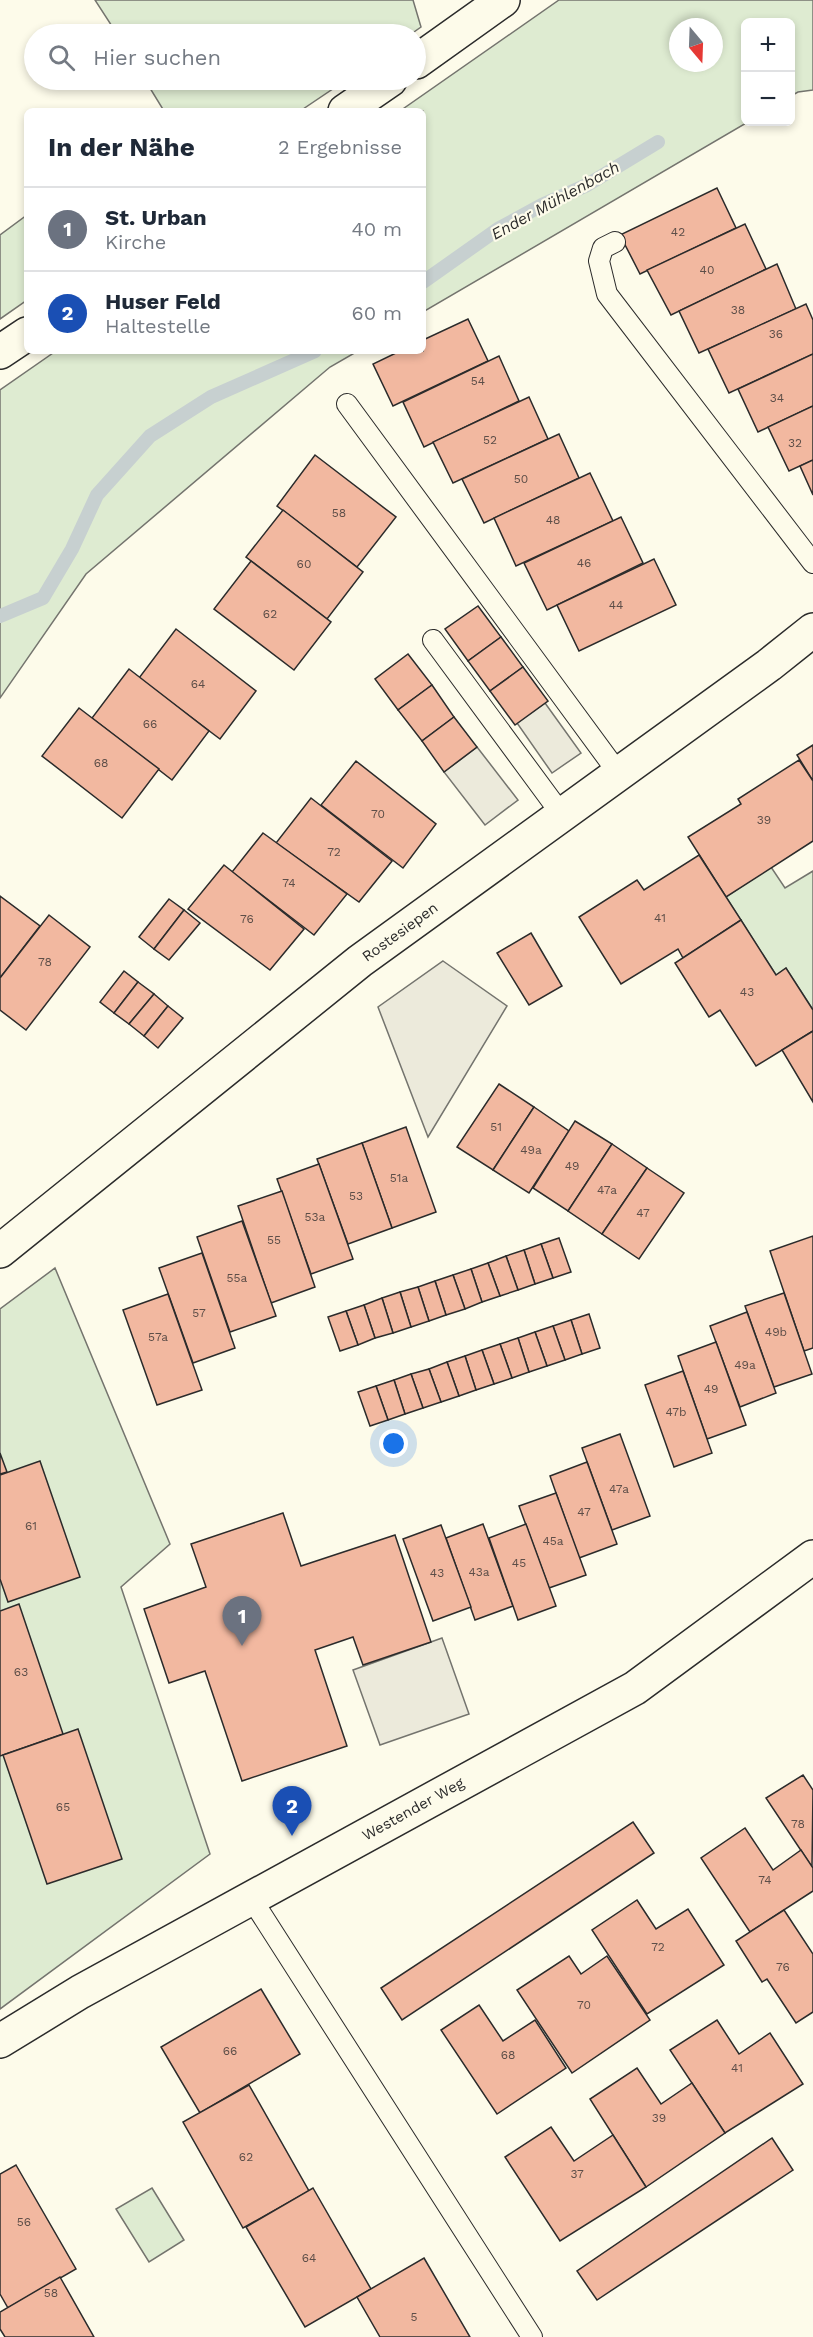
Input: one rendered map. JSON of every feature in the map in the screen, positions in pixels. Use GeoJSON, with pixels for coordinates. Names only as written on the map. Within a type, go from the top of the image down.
{"type":"FeatureCollection","features":[{"type":"Feature","properties":{"kind":"street"},"geometry":{"type":"LineString","coordinates":[[426,55],[503,0]]}},
{"type":"Feature","properties":{"kind":"street"},"geometry":{"type":"LineString","coordinates":[[349,108],[375,90]]}},
{"type":"Feature","properties":{"kind":"street"},"geometry":{"type":"LineString","coordinates":[[0,352],[24,336]]}},
{"type":"Feature","properties":{"kind":"street","name":"Rostesiepen"},"geometry":{"type":"LineString","coordinates":[[0,1251],[360,961],[769,665],[813,630]]}},
{"type":"Feature","properties":{"kind":"street","name":"Westender Weg"},"geometry":{"type":"LineString","coordinates":[[0,2041],[80,1992],[635,1688],[813,1557]]}},
{"type":"Feature","properties":{"kind":"lane"},"geometry":{"type":"LineString","coordinates":[[615,242],[603,248],[599,261],[607,294],[813,563]]}},
{"type":"Feature","properties":{"kind":"lane"},"geometry":{"type":"LineString","coordinates":[[346,404],[619,774]]}},
{"type":"Feature","properties":{"kind":"lane"},"geometry":{"type":"LineString","coordinates":[[433,640],[562,815]]}},
{"type":"Feature","properties":{"kind":"lane"},"geometry":{"type":"LineString","coordinates":[[251,1898],[532,2337]]}},
{"type":"Feature","properties":{"kind":"green space"},"geometry":{"type":"Polygon","coordinates":[[[95,0],[413,0],[420,24],[111,24],[95,0]]]}},
{"type":"Feature","properties":{"kind":"green space"},"geometry":{"type":"Polygon","coordinates":[[[559,0],[813,0],[813,90],[795,94],[795,18],[741,18],[741,126],[426,310],[426,108],[404,108],[559,0]]]}},
{"type":"Feature","properties":{"kind":"green space"},"geometry":{"type":"Polygon","coordinates":[[[151,90],[331,90],[304,108],[162,108],[151,90]]]}},
{"type":"Feature","properties":{"kind":"green space"},"geometry":{"type":"Polygon","coordinates":[[[24,217],[24,302],[0,319],[0,235],[24,217]]]}},
{"type":"Feature","properties":{"kind":"green space"},"geometry":{"type":"Polygon","coordinates":[[[52,354],[353,354],[330,367],[86,574],[0,698],[0,390],[52,354]]]}},
{"type":"Feature","properties":{"kind":"green space"},"geometry":{"type":"Polygon","coordinates":[[[771,867],[785,888],[813,871],[813,1010],[786,968],[776,975],[726,897],[771,867]]]}},
{"type":"Feature","properties":{"kind":"green space"},"geometry":{"type":"Polygon","coordinates":[[[55,1268],[170,1544],[121,1587],[210,1854],[0,2009],[0,1309],[55,1268]]]}},
{"type":"Feature","properties":{"kind":"green space"},"geometry":{"type":"Polygon","coordinates":[[[152,2188],[184,2240],[149,2262],[116,2209],[152,2188]]]}},
{"type":"Feature","properties":{"kind":"shaded area"},"geometry":{"type":"Polygon","coordinates":[[[545,703],[581,753],[552,773],[517,723],[545,703]]]}},
{"type":"Feature","properties":{"kind":"shaded area"},"geometry":{"type":"Polygon","coordinates":[[[477,747],[518,800],[485,825],[444,772],[477,747]]]}},
{"type":"Feature","properties":{"kind":"shaded area"},"geometry":{"type":"Polygon","coordinates":[[[443,961],[507,1006],[428,1137],[378,1007],[443,961]]]}},
{"type":"Feature","properties":{"kind":"shaded area"},"geometry":{"type":"Polygon","coordinates":[[[442,1638],[469,1714],[380,1745],[353,1670],[442,1638]]]}},
{"type":"Feature","properties":{"kind":"building"},"geometry":{"type":"Polygon","coordinates":[[[717,188],[736,228],[640,274],[620,235],[717,188]]]}},
{"type":"Feature","properties":{"kind":"building"},"geometry":{"type":"Polygon","coordinates":[[[745,224],[766,269],[671,315],[647,270],[745,224]]]}},
{"type":"Feature","properties":{"kind":"building"},"geometry":{"type":"Polygon","coordinates":[[[777,264],[796,309],[699,353],[679,311],[777,264]]]}},
{"type":"Feature","properties":{"kind":"building"},"geometry":{"type":"Polygon","coordinates":[[[806,304],[813,320],[813,354],[729,393],[708,349],[806,304]]]}},
{"type":"Feature","properties":{"kind":"building"},"geometry":{"type":"Polygon","coordinates":[[[468,319],[488,361],[393,406],[373,364],[394,354],[426,354],[426,339],[468,319]]]}},
{"type":"Feature","properties":{"kind":"building"},"geometry":{"type":"Polygon","coordinates":[[[813,354],[813,406],[758,432],[738,389],[813,354]]]}},
{"type":"Feature","properties":{"kind":"building"},"geometry":{"type":"Polygon","coordinates":[[[499,356],[519,401],[424,447],[403,402],[499,356]]]}},
{"type":"Feature","properties":{"kind":"building"},"geometry":{"type":"Polygon","coordinates":[[[529,397],[548,439],[453,483],[433,442],[529,397]]]}},
{"type":"Feature","properties":{"kind":"building"},"geometry":{"type":"Polygon","coordinates":[[[813,406],[813,460],[789,471],[768,427],[813,406]]]}},
{"type":"Feature","properties":{"kind":"building"},"geometry":{"type":"Polygon","coordinates":[[[559,434],[579,478],[484,523],[462,479],[559,434]]]}},
{"type":"Feature","properties":{"kind":"building"},"geometry":{"type":"Polygon","coordinates":[[[315,455],[396,517],[357,567],[277,506],[315,455]]]}},
{"type":"Feature","properties":{"kind":"building"},"geometry":{"type":"Polygon","coordinates":[[[813,460],[813,495],[800,466],[813,460]]]}},
{"type":"Feature","properties":{"kind":"building"},"geometry":{"type":"Polygon","coordinates":[[[590,473],[613,521],[516,566],[494,518],[590,473]]]}},
{"type":"Feature","properties":{"kind":"building"},"geometry":{"type":"Polygon","coordinates":[[[283,510],[363,572],[327,619],[246,557],[283,510]]]}},
{"type":"Feature","properties":{"kind":"building"},"geometry":{"type":"Polygon","coordinates":[[[621,517],[643,563],[547,610],[524,563],[621,517]]]}},
{"type":"Feature","properties":{"kind":"building"},"geometry":{"type":"Polygon","coordinates":[[[654,559],[676,605],[579,651],[557,605],[654,559]]]}},
{"type":"Feature","properties":{"kind":"building"},"geometry":{"type":"Polygon","coordinates":[[[251,561],[331,622],[294,670],[214,609],[251,561]]]}},
{"type":"Feature","properties":{"kind":"building"},"geometry":{"type":"Polygon","coordinates":[[[478,606],[501,637],[468,661],[445,629],[478,606]]]}},
{"type":"Feature","properties":{"kind":"building"},"geometry":{"type":"Polygon","coordinates":[[[176,629],[256,691],[220,739],[139,678],[176,629]]]}},
{"type":"Feature","properties":{"kind":"building"},"geometry":{"type":"Polygon","coordinates":[[[501,637],[523,667],[490,691],[468,661],[501,637]]]}},
{"type":"Feature","properties":{"kind":"building"},"geometry":{"type":"Polygon","coordinates":[[[408,654],[432,685],[398,710],[375,679],[408,654]]]}},
{"type":"Feature","properties":{"kind":"building"},"geometry":{"type":"Polygon","coordinates":[[[523,667],[548,701],[515,725],[490,691],[523,667]]]}},
{"type":"Feature","properties":{"kind":"building"},"geometry":{"type":"Polygon","coordinates":[[[129,669],[209,731],[172,780],[92,718],[129,669]]]}},
{"type":"Feature","properties":{"kind":"building"},"geometry":{"type":"Polygon","coordinates":[[[432,685],[454,717],[422,741],[398,710],[432,685]]]}},
{"type":"Feature","properties":{"kind":"building"},"geometry":{"type":"Polygon","coordinates":[[[79,708],[159,769],[122,818],[42,756],[79,708]]]}},
{"type":"Feature","properties":{"kind":"building"},"geometry":{"type":"Polygon","coordinates":[[[454,717],[477,747],[444,772],[422,741],[454,717]]]}},
{"type":"Feature","properties":{"kind":"building"},"geometry":{"type":"Polygon","coordinates":[[[813,745],[813,781],[797,755],[813,745]]]}},
{"type":"Feature","properties":{"kind":"building"},"geometry":{"type":"Polygon","coordinates":[[[799,760],[813,781],[813,841],[726,897],[688,837],[741,804],[738,799],[799,760]]]}},
{"type":"Feature","properties":{"kind":"building"},"geometry":{"type":"Polygon","coordinates":[[[356,761],[436,824],[403,868],[321,805],[356,761]]]}},
{"type":"Feature","properties":{"kind":"building"},"geometry":{"type":"Polygon","coordinates":[[[311,798],[392,861],[359,902],[276,843],[311,798]]]}},
{"type":"Feature","properties":{"kind":"building"},"geometry":{"type":"Polygon","coordinates":[[[263,833],[347,894],[314,935],[232,872],[263,833]]]}},
{"type":"Feature","properties":{"kind":"building"},"geometry":{"type":"Polygon","coordinates":[[[699,855],[741,920],[683,958],[678,949],[621,984],[579,917],[637,880],[644,890],[699,855]]]}},
{"type":"Feature","properties":{"kind":"building"},"geometry":{"type":"Polygon","coordinates":[[[224,865],[304,929],[270,970],[188,909],[224,865]]]}},
{"type":"Feature","properties":{"kind":"building"},"geometry":{"type":"Polygon","coordinates":[[[0,896],[40,926],[0,978],[0,896]]]}},
{"type":"Feature","properties":{"kind":"building"},"geometry":{"type":"Polygon","coordinates":[[[169,899],[184,910],[154,949],[139,937],[169,899]]]}},
{"type":"Feature","properties":{"kind":"building"},"geometry":{"type":"Polygon","coordinates":[[[184,910],[200,923],[169,960],[154,949],[184,910]]]}},
{"type":"Feature","properties":{"kind":"building"},"geometry":{"type":"Polygon","coordinates":[[[49,915],[90,947],[26,1030],[0,1010],[0,978],[49,915]]]}},
{"type":"Feature","properties":{"kind":"building"},"geometry":{"type":"Polygon","coordinates":[[[741,920],[776,975],[786,968],[813,1010],[813,1031],[756,1066],[720,1010],[709,1017],[675,963],[741,920]]]}},
{"type":"Feature","properties":{"kind":"building"},"geometry":{"type":"Polygon","coordinates":[[[531,933],[562,986],[529,1005],[497,953],[531,933]]]}},
{"type":"Feature","properties":{"kind":"building"},"geometry":{"type":"Polygon","coordinates":[[[124,971],[138,982],[114,1013],[100,1002],[124,971]]]}},
{"type":"Feature","properties":{"kind":"building"},"geometry":{"type":"Polygon","coordinates":[[[138,982],[154,994],[129,1024],[114,1013],[138,982]]]}},
{"type":"Feature","properties":{"kind":"building"},"geometry":{"type":"Polygon","coordinates":[[[154,994],[168,1006],[144,1036],[129,1024],[154,994]]]}},
{"type":"Feature","properties":{"kind":"building"},"geometry":{"type":"Polygon","coordinates":[[[168,1006],[183,1018],[158,1048],[144,1036],[168,1006]]]}},
{"type":"Feature","properties":{"kind":"building"},"geometry":{"type":"Polygon","coordinates":[[[813,1031],[813,1102],[782,1050],[813,1031]]]}},
{"type":"Feature","properties":{"kind":"building"},"geometry":{"type":"Polygon","coordinates":[[[499,1084],[534,1107],[493,1170],[457,1147],[499,1084]]]}},
{"type":"Feature","properties":{"kind":"building"},"geometry":{"type":"Polygon","coordinates":[[[534,1107],[569,1131],[529,1193],[493,1170],[534,1107]]]}},
{"type":"Feature","properties":{"kind":"building"},"geometry":{"type":"Polygon","coordinates":[[[575,1121],[612,1144],[568,1211],[533,1188],[575,1121]]]}},
{"type":"Feature","properties":{"kind":"building"},"geometry":{"type":"Polygon","coordinates":[[[406,1127],[436,1212],[392,1228],[362,1143],[406,1127]]]}},
{"type":"Feature","properties":{"kind":"building"},"geometry":{"type":"Polygon","coordinates":[[[362,1143],[392,1228],[348,1244],[317,1159],[362,1143]]]}},
{"type":"Feature","properties":{"kind":"building"},"geometry":{"type":"Polygon","coordinates":[[[612,1144],[647,1168],[602,1234],[568,1211],[612,1144]]]}},
{"type":"Feature","properties":{"kind":"building"},"geometry":{"type":"Polygon","coordinates":[[[319,1164],[353,1259],[311,1274],[277,1179],[319,1164]]]}},
{"type":"Feature","properties":{"kind":"building"},"geometry":{"type":"Polygon","coordinates":[[[647,1168],[684,1193],[639,1259],[602,1234],[647,1168]]]}},
{"type":"Feature","properties":{"kind":"building"},"geometry":{"type":"Polygon","coordinates":[[[282,1191],[315,1287],[271,1303],[238,1206],[282,1191]]]}},
{"type":"Feature","properties":{"kind":"building"},"geometry":{"type":"Polygon","coordinates":[[[242,1221],[276,1316],[230,1332],[197,1237],[242,1221]]]}},
{"type":"Feature","properties":{"kind":"building"},"geometry":{"type":"Polygon","coordinates":[[[813,1236],[813,1348],[804,1351],[770,1251],[813,1236]]]}},
{"type":"Feature","properties":{"kind":"building"},"geometry":{"type":"Polygon","coordinates":[[[559,1238],[571,1272],[553,1278],[541,1244],[559,1238]]]}},
{"type":"Feature","properties":{"kind":"building"},"geometry":{"type":"Polygon","coordinates":[[[541,1244],[553,1278],[535,1284],[524,1250],[541,1244]]]}},
{"type":"Feature","properties":{"kind":"building"},"geometry":{"type":"Polygon","coordinates":[[[524,1250],[535,1284],[518,1290],[506,1256],[524,1250]]]}},
{"type":"Feature","properties":{"kind":"building"},"geometry":{"type":"Polygon","coordinates":[[[202,1253],[235,1348],[193,1363],[159,1268],[202,1253]]]}},
{"type":"Feature","properties":{"kind":"building"},"geometry":{"type":"Polygon","coordinates":[[[506,1256],[518,1290],[500,1296],[488,1263],[506,1256]]]}},
{"type":"Feature","properties":{"kind":"building"},"geometry":{"type":"Polygon","coordinates":[[[488,1263],[500,1296],[482,1302],[471,1269],[488,1263]]]}},
{"type":"Feature","properties":{"kind":"building"},"geometry":{"type":"Polygon","coordinates":[[[471,1269],[482,1302],[465,1309],[453,1275],[471,1269]]]}},
{"type":"Feature","properties":{"kind":"building"},"geometry":{"type":"Polygon","coordinates":[[[453,1275],[465,1309],[446,1315],[435,1281],[453,1275]]]}},
{"type":"Feature","properties":{"kind":"building"},"geometry":{"type":"Polygon","coordinates":[[[435,1281],[446,1315],[429,1321],[418,1287],[435,1281]]]}},
{"type":"Feature","properties":{"kind":"building"},"geometry":{"type":"Polygon","coordinates":[[[418,1287],[429,1321],[411,1327],[400,1292],[418,1287]]]}},
{"type":"Feature","properties":{"kind":"building"},"geometry":{"type":"Polygon","coordinates":[[[400,1292],[411,1327],[393,1333],[382,1298],[400,1292]]]}},
{"type":"Feature","properties":{"kind":"building"},"geometry":{"type":"Polygon","coordinates":[[[784,1293],[812,1374],[774,1387],[745,1306],[784,1293]]]}},
{"type":"Feature","properties":{"kind":"building"},"geometry":{"type":"Polygon","coordinates":[[[168,1294],[202,1390],[157,1405],[123,1310],[168,1294]]]}},
{"type":"Feature","properties":{"kind":"building"},"geometry":{"type":"Polygon","coordinates":[[[382,1298],[393,1333],[375,1338],[364,1305],[382,1298]]]}},
{"type":"Feature","properties":{"kind":"building"},"geometry":{"type":"Polygon","coordinates":[[[364,1305],[375,1338],[358,1345],[346,1311],[364,1305]]]}},
{"type":"Feature","properties":{"kind":"building"},"geometry":{"type":"Polygon","coordinates":[[[346,1311],[358,1345],[340,1351],[328,1317],[346,1311]]]}},
{"type":"Feature","properties":{"kind":"building"},"geometry":{"type":"Polygon","coordinates":[[[747,1312],[776,1393],[740,1407],[710,1326],[747,1312]]]}},
{"type":"Feature","properties":{"kind":"building"},"geometry":{"type":"Polygon","coordinates":[[[589,1314],[600,1348],[582,1354],[571,1320],[589,1314]]]}},
{"type":"Feature","properties":{"kind":"building"},"geometry":{"type":"Polygon","coordinates":[[[571,1320],[582,1354],[565,1360],[553,1326],[571,1320]]]}},
{"type":"Feature","properties":{"kind":"building"},"geometry":{"type":"Polygon","coordinates":[[[553,1326],[565,1360],[547,1366],[535,1332],[553,1326]]]}},
{"type":"Feature","properties":{"kind":"building"},"geometry":{"type":"Polygon","coordinates":[[[535,1332],[547,1366],[529,1372],[518,1338],[535,1332]]]}},
{"type":"Feature","properties":{"kind":"building"},"geometry":{"type":"Polygon","coordinates":[[[518,1338],[529,1372],[512,1378],[500,1344],[518,1338]]]}},
{"type":"Feature","properties":{"kind":"building"},"geometry":{"type":"Polygon","coordinates":[[[716,1342],[746,1425],[707,1439],[678,1356],[716,1342]]]}},
{"type":"Feature","properties":{"kind":"building"},"geometry":{"type":"Polygon","coordinates":[[[500,1344],[512,1378],[494,1384],[482,1350],[500,1344]]]}},
{"type":"Feature","properties":{"kind":"building"},"geometry":{"type":"Polygon","coordinates":[[[482,1350],[494,1384],[476,1390],[465,1356],[482,1350]]]}},
{"type":"Feature","properties":{"kind":"building"},"geometry":{"type":"Polygon","coordinates":[[[465,1356],[476,1390],[459,1396],[447,1362],[465,1356]]]}},
{"type":"Feature","properties":{"kind":"building"},"geometry":{"type":"Polygon","coordinates":[[[447,1362],[459,1396],[441,1402],[429,1369],[447,1362]]]}},
{"type":"Feature","properties":{"kind":"building"},"geometry":{"type":"Polygon","coordinates":[[[429,1369],[441,1402],[423,1408],[411,1374],[429,1369]]]}},
{"type":"Feature","properties":{"kind":"building"},"geometry":{"type":"Polygon","coordinates":[[[683,1371],[712,1453],[674,1467],[645,1385],[683,1371]]]}},
{"type":"Feature","properties":{"kind":"building"},"geometry":{"type":"Polygon","coordinates":[[[411,1374],[423,1408],[405,1414],[394,1380],[411,1374]]]}},
{"type":"Feature","properties":{"kind":"building"},"geometry":{"type":"Polygon","coordinates":[[[394,1380],[405,1414],[388,1420],[376,1386],[394,1380]]]}},
{"type":"Feature","properties":{"kind":"building"},"geometry":{"type":"Polygon","coordinates":[[[376,1386],[388,1420],[370,1426],[358,1392],[376,1386]]]}},
{"type":"Feature","properties":{"kind":"building"},"geometry":{"type":"Polygon","coordinates":[[[620,1434],[650,1516],[612,1530],[582,1448],[620,1434]]]}},
{"type":"Feature","properties":{"kind":"building"},"geometry":{"type":"Polygon","coordinates":[[[0,1453],[7,1472],[0,1474],[0,1453]]]}},
{"type":"Feature","properties":{"kind":"building"},"geometry":{"type":"Polygon","coordinates":[[[40,1461],[80,1577],[8,1602],[0,1579],[0,1475],[40,1461]]]}},
{"type":"Feature","properties":{"kind":"building"},"geometry":{"type":"Polygon","coordinates":[[[587,1462],[617,1544],[579,1558],[550,1476],[587,1462]]]}},
{"type":"Feature","properties":{"kind":"building"},"geometry":{"type":"Polygon","coordinates":[[[556,1493],[586,1575],[549,1588],[519,1506],[556,1493]]]}},
{"type":"Feature","properties":{"kind":"building"},"geometry":{"type":"Polygon","coordinates":[[[283,1513],[301,1566],[395,1535],[431,1642],[363,1665],[353,1637],[315,1650],[347,1746],[242,1781],[205,1671],[169,1683],[144,1609],[206,1587],[191,1544],[283,1513]]]}},
{"type":"Feature","properties":{"kind":"building"},"geometry":{"type":"Polygon","coordinates":[[[483,1524],[513,1606],[475,1620],[446,1538],[483,1524]]]}},
{"type":"Feature","properties":{"kind":"building"},"geometry":{"type":"Polygon","coordinates":[[[526,1524],[556,1606],[518,1620],[489,1538],[526,1524]]]}},
{"type":"Feature","properties":{"kind":"building"},"geometry":{"type":"Polygon","coordinates":[[[441,1525],[471,1607],[433,1621],[403,1539],[441,1525]]]}},
{"type":"Feature","properties":{"kind":"building"},"geometry":{"type":"Polygon","coordinates":[[[19,1604],[63,1734],[0,1756],[0,1611],[19,1604]]]}},
{"type":"Feature","properties":{"kind":"building"},"geometry":{"type":"Polygon","coordinates":[[[78,1729],[122,1859],[47,1884],[3,1755],[78,1729]]]}},
{"type":"Feature","properties":{"kind":"building"},"geometry":{"type":"Polygon","coordinates":[[[803,1775],[813,1790],[812,1867],[766,1798],[803,1775]]]}},
{"type":"Feature","properties":{"kind":"building"},"geometry":{"type":"Polygon","coordinates":[[[633,1822],[654,1853],[402,2020],[381,1988],[633,1822]]]}},
{"type":"Feature","properties":{"kind":"building"},"geometry":{"type":"Polygon","coordinates":[[[745,1828],[773,1870],[801,1850],[813,1868],[813,1891],[750,1932],[701,1858],[745,1828]]]}},
{"type":"Feature","properties":{"kind":"building"},"geometry":{"type":"Polygon","coordinates":[[[637,1900],[656,1929],[688,1909],[724,1965],[647,2014],[592,1930],[637,1900]]]}},
{"type":"Feature","properties":{"kind":"building"},"geometry":{"type":"Polygon","coordinates":[[[784,1910],[813,1954],[813,2012],[796,2023],[767,1979],[762,1982],[736,1941],[784,1910]]]}},
{"type":"Feature","properties":{"kind":"building"},"geometry":{"type":"Polygon","coordinates":[[[569,1956],[581,1974],[607,1956],[650,2020],[572,2073],[517,1990],[569,1956]]]}},
{"type":"Feature","properties":{"kind":"building"},"geometry":{"type":"Polygon","coordinates":[[[261,1989],[300,2054],[200,2113],[161,2047],[261,1989]]]}},
{"type":"Feature","properties":{"kind":"building"},"geometry":{"type":"Polygon","coordinates":[[[479,2005],[503,2041],[535,2020],[566,2068],[497,2114],[441,2030],[479,2005]]]}},
{"type":"Feature","properties":{"kind":"building"},"geometry":{"type":"Polygon","coordinates":[[[717,2020],[739,2054],[770,2033],[803,2084],[725,2133],[670,2050],[717,2020]]]}},
{"type":"Feature","properties":{"kind":"building"},"geometry":{"type":"Polygon","coordinates":[[[637,2068],[661,2104],[692,2083],[725,2133],[646,2187],[590,2099],[637,2068]]]}},
{"type":"Feature","properties":{"kind":"building"},"geometry":{"type":"Polygon","coordinates":[[[249,2085],[309,2191],[243,2228],[183,2122],[249,2085]]]}},
{"type":"Feature","properties":{"kind":"building"},"geometry":{"type":"Polygon","coordinates":[[[551,2127],[574,2161],[613,2135],[646,2187],[560,2241],[505,2157],[551,2127]]]}},
{"type":"Feature","properties":{"kind":"building"},"geometry":{"type":"Polygon","coordinates":[[[772,2138],[793,2170],[597,2300],[577,2271],[772,2138]]]}},
{"type":"Feature","properties":{"kind":"building"},"geometry":{"type":"Polygon","coordinates":[[[16,2165],[76,2269],[8,2308],[0,2294],[0,2174],[16,2165]]]}},
{"type":"Feature","properties":{"kind":"building"},"geometry":{"type":"Polygon","coordinates":[[[313,2188],[371,2289],[305,2327],[246,2227],[313,2188]]]}},
{"type":"Feature","properties":{"kind":"building"},"geometry":{"type":"Polygon","coordinates":[[[424,2258],[470,2337],[380,2337],[357,2297],[424,2258]]]}},
{"type":"Feature","properties":{"kind":"building"},"geometry":{"type":"Polygon","coordinates":[[[60,2277],[94,2337],[5,2337],[0,2329],[0,2312],[60,2277]]]}},
{"type":"Feature","properties":{"kind":"waterway","name":"Ender Mühlenbach"},"geometry":{"type":"LineString","coordinates":[[426,280],[498,229],[542,205],[587,185],[658,142]]}},
{"type":"Feature","properties":{"kind":"waterway","name":"Ender Mühlenbach"},"geometry":{"type":"LineString","coordinates":[[0,616],[43,598],[72,549],[97,495],[150,436],[211,397],[308,354]]}},
{"type":"Feature","properties":{"kind":"place","name":"St. Urban"},"geometry":{"type":"Point","coordinates":[242,1646]}},
{"type":"Feature","properties":{"kind":"place","name":"Huser Feld"},"geometry":{"type":"Point","coordinates":[292,1836]}}]}
